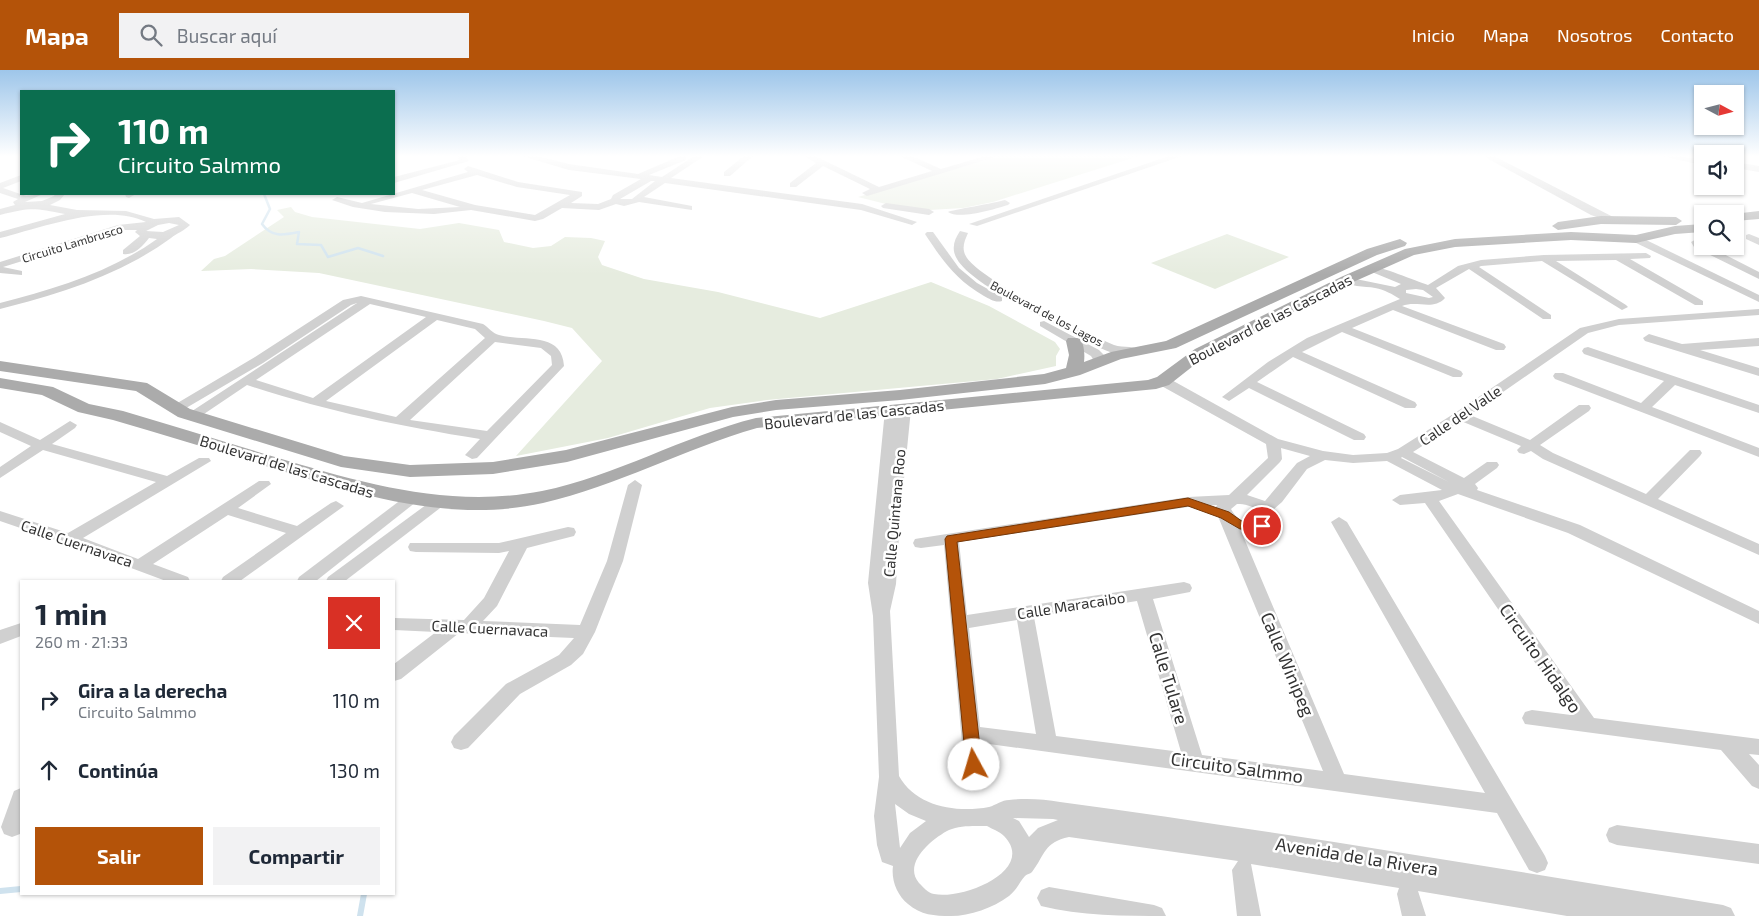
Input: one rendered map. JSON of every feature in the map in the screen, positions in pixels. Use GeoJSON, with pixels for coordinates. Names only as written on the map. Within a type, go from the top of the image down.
{"type":"FeatureCollection","features":[{"type":"Feature","properties":{"kind":"main road"},"geometry":{"type":"LineString","coordinates":[[1744,216],[1759,215]]}},
{"type":"Feature","properties":{"kind":"main road","name":"Boulevard de las Cascadas"},"geometry":{"type":"LineString","coordinates":[[0,366],[141,387],[176,408],[193,415],[303,451],[349,463],[410,470],[475,462],[530,463],[601,448],[732,412],[767,406],[1036,380],[1074,371],[1145,350],[1170,345],[1394,244],[1438,236],[1614,220],[1694,219]]}},
{"type":"Feature","properties":{"kind":"main road"},"geometry":{"type":"LineString","coordinates":[[1633,221],[1650,227],[1656,234]]}},
{"type":"Feature","properties":{"kind":"main road"},"geometry":{"type":"LineString","coordinates":[[1584,223],[1584,232],[1602,238]]}},
{"type":"Feature","properties":{"kind":"main road"},"geometry":{"type":"LineString","coordinates":[[1744,226],[1759,225]]}},
{"type":"Feature","properties":{"kind":"main road","name":"Boulevard de las Cascadas"},"geometry":{"type":"LineString","coordinates":[[0,383],[47,391],[92,411],[117,415],[329,482],[411,499],[439,502],[514,501],[542,496],[608,475],[726,431],[756,424],[1150,385],[1163,380],[1201,352],[1346,280],[1410,252],[1455,243],[1571,236],[1636,239],[1675,230],[1694,229]]}},
{"type":"Feature","properties":{"kind":"main road"},"geometry":{"type":"LineString","coordinates":[[1074,341],[1077,355],[1074,371]]}},
{"type":"Feature","properties":{"kind":"main road"},"geometry":{"type":"LineString","coordinates":[[1145,350],[1171,355],[1180,367]]}},
{"type":"Feature","properties":{"kind":"main road"},"geometry":{"type":"LineString","coordinates":[[1097,363],[1095,372],[1100,379],[1118,388]]}},
{"type":"Feature","properties":{"kind":"main road"},"geometry":{"type":"LineString","coordinates":[[73,403],[92,390],[120,383]]}},
{"type":"Feature","properties":{"kind":"main road"},"geometry":{"type":"LineString","coordinates":[[117,415],[139,407],[153,395]]}},
{"type":"Feature","properties":{"kind":"main road"},"geometry":{"type":"LineString","coordinates":[[601,448],[609,453],[613,460],[613,467],[608,475]]}},
{"type":"Feature","properties":{"kind":"main road"},"geometry":{"type":"LineString","coordinates":[[411,499],[436,482],[475,462]]}},
{"type":"Feature","properties":{"kind":"street"},"geometry":{"type":"LineString","coordinates":[[14,195],[22,202]]}},
{"type":"Feature","properties":{"kind":"street"},"geometry":{"type":"LineString","coordinates":[[0,212],[35,195]]}},
{"type":"Feature","properties":{"kind":"street"},"geometry":{"type":"LineString","coordinates":[[357,205],[391,195]]}},
{"type":"Feature","properties":{"kind":"street"},"geometry":{"type":"LineString","coordinates":[[430,195],[474,208],[535,218],[562,205],[576,195]]}},
{"type":"Feature","properties":{"kind":"street"},"geometry":{"type":"LineString","coordinates":[[615,201],[618,195]]}},
{"type":"Feature","properties":{"kind":"street"},"geometry":{"type":"LineString","coordinates":[[638,199],[642,195]]}},
{"type":"Feature","properties":{"kind":"street"},"geometry":{"type":"LineString","coordinates":[[778,195],[862,207],[896,216],[920,229],[961,238]]}},
{"type":"Feature","properties":{"kind":"street"},"geometry":{"type":"LineString","coordinates":[[825,195],[905,208],[941,211],[979,210],[1029,195]]}},
{"type":"Feature","properties":{"kind":"street"},"geometry":{"type":"LineString","coordinates":[[938,245],[961,238],[974,224],[1059,195]]}},
{"type":"Feature","properties":{"kind":"street"},"geometry":{"type":"LineString","coordinates":[[1546,195],[1585,216],[1584,223]]}},
{"type":"Feature","properties":{"kind":"street"},"geometry":{"type":"LineString","coordinates":[[1561,195],[1594,213],[1614,220]]}},
{"type":"Feature","properties":{"kind":"street"},"geometry":{"type":"LineString","coordinates":[[0,306],[124,262],[160,242],[172,232],[184,226],[185,223],[180,220],[168,220],[140,211],[92,208],[59,196],[38,204]]}},
{"type":"Feature","properties":{"kind":"street"},"geometry":{"type":"LineString","coordinates":[[562,205],[599,207],[615,201],[624,203],[638,199],[690,208]]}},
{"type":"Feature","properties":{"kind":"street"},"geometry":{"type":"LineString","coordinates":[[337,200],[357,205],[432,213],[474,208]]}},
{"type":"Feature","properties":{"kind":"street"},"geometry":{"type":"LineString","coordinates":[[0,207],[22,202],[78,213],[130,214],[146,218],[148,228]]}},
{"type":"Feature","properties":{"kind":"street"},"geometry":{"type":"LineString","coordinates":[[896,216],[904,213],[905,208]]}},
{"type":"Feature","properties":{"kind":"street"},"geometry":{"type":"LineString","coordinates":[[979,210],[984,215],[992,217]]}},
{"type":"Feature","properties":{"kind":"street"},"geometry":{"type":"LineString","coordinates":[[920,229],[917,216],[941,211],[969,217],[974,224]]}},
{"type":"Feature","properties":{"kind":"street","name":"Circuito Lambrusco"},"geometry":{"type":"LineString","coordinates":[[0,235],[78,213]]}},
{"type":"Feature","properties":{"kind":"street"},"geometry":{"type":"LineString","coordinates":[[0,299],[50,288],[114,259],[139,244],[148,228],[168,220]]}},
{"type":"Feature","properties":{"kind":"street","name":"Circuito Lambrusco"},"geometry":{"type":"LineString","coordinates":[[0,265],[121,227],[148,228]]}},
{"type":"Feature","properties":{"kind":"street"},"geometry":{"type":"LineString","coordinates":[[148,228],[172,232]]}},
{"type":"Feature","properties":{"kind":"street","name":"Boulevard de los Lagos"},"geometry":{"type":"LineString","coordinates":[[920,229],[938,245],[955,270],[973,285],[1099,356],[1097,363]]}},
{"type":"Feature","properties":{"kind":"street"},"geometry":{"type":"LineString","coordinates":[[1749,237],[1759,242]]}},
{"type":"Feature","properties":{"kind":"street","name":"Boulevard de los Lagos"},"geometry":{"type":"LineString","coordinates":[[961,238],[962,259],[976,274],[1001,290],[1113,349],[1145,350]]}},
{"type":"Feature","properties":{"kind":"street"},"geometry":{"type":"LineString","coordinates":[[1636,239],[1759,299]]}},
{"type":"Feature","properties":{"kind":"street"},"geometry":{"type":"LineString","coordinates":[[1404,296],[1402,287],[1423,287],[1470,265],[1544,258],[1616,255],[1646,256]]}},
{"type":"Feature","properties":{"kind":"street"},"geometry":{"type":"LineString","coordinates":[[1616,255],[1699,303]]}},
{"type":"Feature","properties":{"kind":"street"},"geometry":{"type":"LineString","coordinates":[[1718,255],[1759,276]]}},
{"type":"Feature","properties":{"kind":"street"},"geometry":{"type":"LineString","coordinates":[[1544,258],[1622,307]]}},
{"type":"Feature","properties":{"kind":"street"},"geometry":{"type":"LineString","coordinates":[[1470,265],[1546,317]]}},
{"type":"Feature","properties":{"kind":"street"},"geometry":{"type":"LineString","coordinates":[[1346,280],[1378,284],[1404,296],[1426,303],[1438,300],[1437,293],[1372,268]]}},
{"type":"Feature","properties":{"kind":"street","name":"Circuito Lambrusco"},"geometry":{"type":"LineString","coordinates":[[0,270],[18,273]]}},
{"type":"Feature","properties":{"kind":"street"},"geometry":{"type":"LineString","coordinates":[[1229,396],[1292,352],[1392,306],[1404,296]]}},
{"type":"Feature","properties":{"kind":"street"},"geometry":{"type":"LineString","coordinates":[[193,415],[247,382],[368,301]]}},
{"type":"Feature","properties":{"kind":"street"},"geometry":{"type":"LineString","coordinates":[[176,408],[259,360],[347,302],[368,301],[479,326],[492,338],[541,344],[557,352],[559,358],[558,366],[490,436],[475,462]]}},
{"type":"Feature","properties":{"kind":"street"},"geometry":{"type":"LineString","coordinates":[[1392,306],[1500,347]]}},
{"type":"Feature","properties":{"kind":"street","name":"Calle del Valle"},"geometry":{"type":"LineString","coordinates":[[1163,380],[1273,442],[1322,455],[1353,459],[1389,457],[1403,452],[1455,419],[1584,330],[1619,322],[1759,312]]}},
{"type":"Feature","properties":{"kind":"street"},"geometry":{"type":"LineString","coordinates":[[315,403],[436,315]]}},
{"type":"Feature","properties":{"kind":"street"},"geometry":{"type":"LineString","coordinates":[[1343,328],[1457,374]]}},
{"type":"Feature","properties":{"kind":"street"},"geometry":{"type":"LineString","coordinates":[[399,422],[492,338]]}},
{"type":"Feature","properties":{"kind":"street"},"geometry":{"type":"LineString","coordinates":[[1650,338],[1759,372]]}},
{"type":"Feature","properties":{"kind":"street"},"geometry":{"type":"LineString","coordinates":[[1676,347],[1759,342]]}},
{"type":"Feature","properties":{"kind":"street"},"geometry":{"type":"LineString","coordinates":[[1588,350],[1759,409]]}},
{"type":"Feature","properties":{"kind":"street"},"geometry":{"type":"LineString","coordinates":[[1292,352],[1410,404]]}},
{"type":"Feature","properties":{"kind":"street"},"geometry":{"type":"LineString","coordinates":[[259,360],[274,363]]}},
{"type":"Feature","properties":{"kind":"street"},"geometry":{"type":"LineString","coordinates":[[1559,376],[1759,453]]}},
{"type":"Feature","properties":{"kind":"street"},"geometry":{"type":"LineString","coordinates":[[1642,408],[1673,380]]}},
{"type":"Feature","properties":{"kind":"street"},"geometry":{"type":"LineString","coordinates":[[247,382],[315,403],[399,422],[490,436]]}},
{"type":"Feature","properties":{"kind":"street"},"geometry":{"type":"LineString","coordinates":[[1248,383],[1359,437]]}},
{"type":"Feature","properties":{"kind":"street"},"geometry":{"type":"LineString","coordinates":[[1527,448],[1584,408]]}},
{"type":"Feature","properties":{"kind":"street","name":"Calle Quintana Roo"},"geometry":{"type":"LineString","coordinates":[[898,410],[876,583],[882,616],[889,777],[883,804],[886,838],[890,855],[903,860]]}},
{"type":"Feature","properties":{"kind":"street"},"geometry":{"type":"LineString","coordinates":[[1455,419],[1490,441],[1527,448],[1548,456],[1759,550]]}},
{"type":"Feature","properties":{"kind":"street"},"geometry":{"type":"LineString","coordinates":[[0,474],[70,425]]}},
{"type":"Feature","properties":{"kind":"street"},"geometry":{"type":"LineString","coordinates":[[0,426],[21,438],[41,445],[168,481]]}},
{"type":"Feature","properties":{"kind":"street"},"geometry":{"type":"LineString","coordinates":[[1273,442],[1275,458]]}},
{"type":"Feature","properties":{"kind":"street"},"geometry":{"type":"LineString","coordinates":[[1403,452],[1462,487],[1574,529],[1759,618]]}},
{"type":"Feature","properties":{"kind":"street"},"geometry":{"type":"LineString","coordinates":[[1648,500],[1696,454]]}},
{"type":"Feature","properties":{"kind":"street"},"geometry":{"type":"LineString","coordinates":[[1266,508],[1277,499],[1302,466],[1322,455]]}},
{"type":"Feature","properties":{"kind":"street"},"geometry":{"type":"LineString","coordinates":[[1389,457],[1442,485],[1462,487]]}},
{"type":"Feature","properties":{"kind":"street"},"geometry":{"type":"LineString","coordinates":[[1275,458],[1302,466]]}},
{"type":"Feature","properties":{"kind":"street"},"geometry":{"type":"LineString","coordinates":[[1226,517],[1222,509],[1224,504],[1232,500],[1275,458]]}},
{"type":"Feature","properties":{"kind":"street"},"geometry":{"type":"LineString","coordinates":[[70,539],[204,461]]}},
{"type":"Feature","properties":{"kind":"street"},"geometry":{"type":"LineString","coordinates":[[1400,500],[1430,499],[1462,487],[1492,465]]}},
{"type":"Feature","properties":{"kind":"street"},"geometry":{"type":"LineString","coordinates":[[140,565],[264,484]]}},
{"type":"Feature","properties":{"kind":"street"},"geometry":{"type":"LineString","coordinates":[[461,742],[512,689],[565,660],[576,649],[586,632],[615,561],[635,485]]}},
{"type":"Feature","properties":{"kind":"street"},"geometry":{"type":"LineString","coordinates":[[305,580],[411,499]]}},
{"type":"Feature","properties":{"kind":"street","name":"Circuito Hidalgo"},"geometry":{"type":"LineString","coordinates":[[1430,499],[1589,726],[1759,747]]}},
{"type":"Feature","properties":{"kind":"street"},"geometry":{"type":"LineString","coordinates":[[921,543],[1188,502],[1232,500],[1257,502],[1266,508],[1271,519],[1262,526],[1255,528],[1240,526],[1226,517],[1188,502]]}},
{"type":"Feature","properties":{"kind":"street"},"geometry":{"type":"LineString","coordinates":[[335,580],[439,502]]}},
{"type":"Feature","properties":{"kind":"street"},"geometry":{"type":"LineString","coordinates":[[230,580],[336,506]]}},
{"type":"Feature","properties":{"kind":"street"},"geometry":{"type":"LineString","coordinates":[[227,509],[298,532]]}},
{"type":"Feature","properties":{"kind":"street","name":"Calle Cuernavaca"},"geometry":{"type":"LineString","coordinates":[[0,516],[70,539],[179,580]]}},
{"type":"Feature","properties":{"kind":"street","name":"Calle Winipeg"},"geometry":{"type":"LineString","coordinates":[[1226,517],[1337,781]]}},
{"type":"Feature","properties":{"kind":"street"},"geometry":{"type":"LineString","coordinates":[[1339,522],[1537,863]]}},
{"type":"Feature","properties":{"kind":"street"},"geometry":{"type":"LineString","coordinates":[[1238,547],[1255,528]]}},
{"type":"Feature","properties":{"kind":"street"},"geometry":{"type":"LineString","coordinates":[[416,547],[474,548],[521,544],[568,532]]}},
{"type":"Feature","properties":{"kind":"street"},"geometry":{"type":"LineString","coordinates":[[951,539],[974,765]]}},
{"type":"Feature","properties":{"kind":"street"},"geometry":{"type":"LineString","coordinates":[[395,673],[462,626],[491,602],[521,544]]}},
{"type":"Feature","properties":{"kind":"street"},"geometry":{"type":"LineString","coordinates":[[352,545],[373,551]]}},
{"type":"Feature","properties":{"kind":"street","name":"Calle Maracaibo"},"geometry":{"type":"LineString","coordinates":[[959,623],[1184,588]]}},
{"type":"Feature","properties":{"kind":"street","name":"Calle Tulare"},"geometry":{"type":"LineString","coordinates":[[1143,594],[1194,762]]}},
{"type":"Feature","properties":{"kind":"street"},"geometry":{"type":"LineString","coordinates":[[1025,613],[1047,743]]}},
{"type":"Feature","properties":{"kind":"street","name":"Calle Cuernavaca"},"geometry":{"type":"LineString","coordinates":[[395,624],[586,632]]}},
{"type":"Feature","properties":{"kind":"street"},"geometry":{"type":"LineString","coordinates":[[1532,718],[1589,726]]}},
{"type":"Feature","properties":{"kind":"street","name":"Circuito Salmmo"},"geometry":{"type":"LineString","coordinates":[[971,734],[1337,781],[1503,805]]}},
{"type":"Feature","properties":{"kind":"street"},"geometry":{"type":"LineString","coordinates":[[1727,743],[1759,780]]}},
{"type":"Feature","properties":{"kind":"street"},"geometry":{"type":"LineString","coordinates":[[889,777],[895,791],[921,811],[958,817],[990,816],[1003,821],[1014,834],[1021,849],[1023,866],[1005,898],[990,908],[971,912],[930,904],[914,893],[903,880],[903,860],[925,834],[940,824],[958,817]]}},
{"type":"Feature","properties":{"kind":"street"},"geometry":{"type":"LineString","coordinates":[[11,827],[20,801]]}},
{"type":"Feature","properties":{"kind":"street","name":"Avenida de la Rivera"},"geometry":{"type":"LineString","coordinates":[[990,816],[1008,809],[1054,810],[1216,841],[1496,886],[1723,916]]}},
{"type":"Feature","properties":{"kind":"street","name":"Avenida de la Rivera"},"geometry":{"type":"LineString","coordinates":[[1023,866],[1036,843],[1055,829],[1069,827],[1216,841]]}},
{"type":"Feature","properties":{"kind":"street"},"geometry":{"type":"LineString","coordinates":[[1617,835],[1759,854]]}},
{"type":"Feature","properties":{"kind":"street"},"geometry":{"type":"LineString","coordinates":[[1243,870],[1249,916]]}},
{"type":"Feature","properties":{"kind":"street","name":"Avenida de la Rivera"},"geometry":{"type":"LineString","coordinates":[[1496,886],[1635,916]]}},
{"type":"Feature","properties":{"kind":"street"},"geometry":{"type":"LineString","coordinates":[[1408,894],[1414,916]]}},
{"type":"Feature","properties":{"kind":"street"},"geometry":{"type":"LineString","coordinates":[[1049,898],[1154,916]]}},
{"type":"Feature","properties":{"kind":"shaded area"},"geometry":{"type":"Polygon","coordinates":[[[1014,195],[963,208],[929,210],[890,205],[858,197],[1014,195]]]}},
{"type":"Feature","properties":{"kind":"shaded area"},"geometry":{"type":"Polygon","coordinates":[[[291,207],[295,212],[312,217],[420,229],[459,223],[499,230],[504,242],[533,248],[551,246],[565,237],[591,238],[605,241],[598,257],[602,265],[644,279],[718,292],[820,318],[931,282],[989,306],[1055,342],[1060,349],[1056,356],[1056,366],[997,379],[767,400],[710,408],[608,438],[516,456],[602,361],[572,328],[544,321],[319,273],[251,269],[201,271],[214,259],[225,256],[284,217],[277,210],[291,207]]]}},
{"type":"Feature","properties":{"kind":"shaded area"},"geometry":{"type":"Polygon","coordinates":[[[1227,234],[1289,257],[1215,289],[1151,263],[1227,234]]]}},
{"type":"Feature","properties":{"kind":"waterway"},"geometry":{"type":"LineString","coordinates":[[265,195],[270,209],[262,224],[270,232],[279,234],[299,232],[297,244],[321,245],[328,257],[358,248],[383,256]]}},
{"type":"Feature","properties":{"kind":"waterway"},"geometry":{"type":"LineString","coordinates":[[0,891],[20,889]]}},
{"type":"Feature","properties":{"kind":"waterway"},"geometry":{"type":"LineString","coordinates":[[360,916],[364,895]]}},
{"type":"Feature","properties":{"kind":"route"},"geometry":{"type":"LineString","coordinates":[[974,765],[951,539],[1188,502],[1225,515],[1240,526],[1255,528],[1262,526]]}}]}
